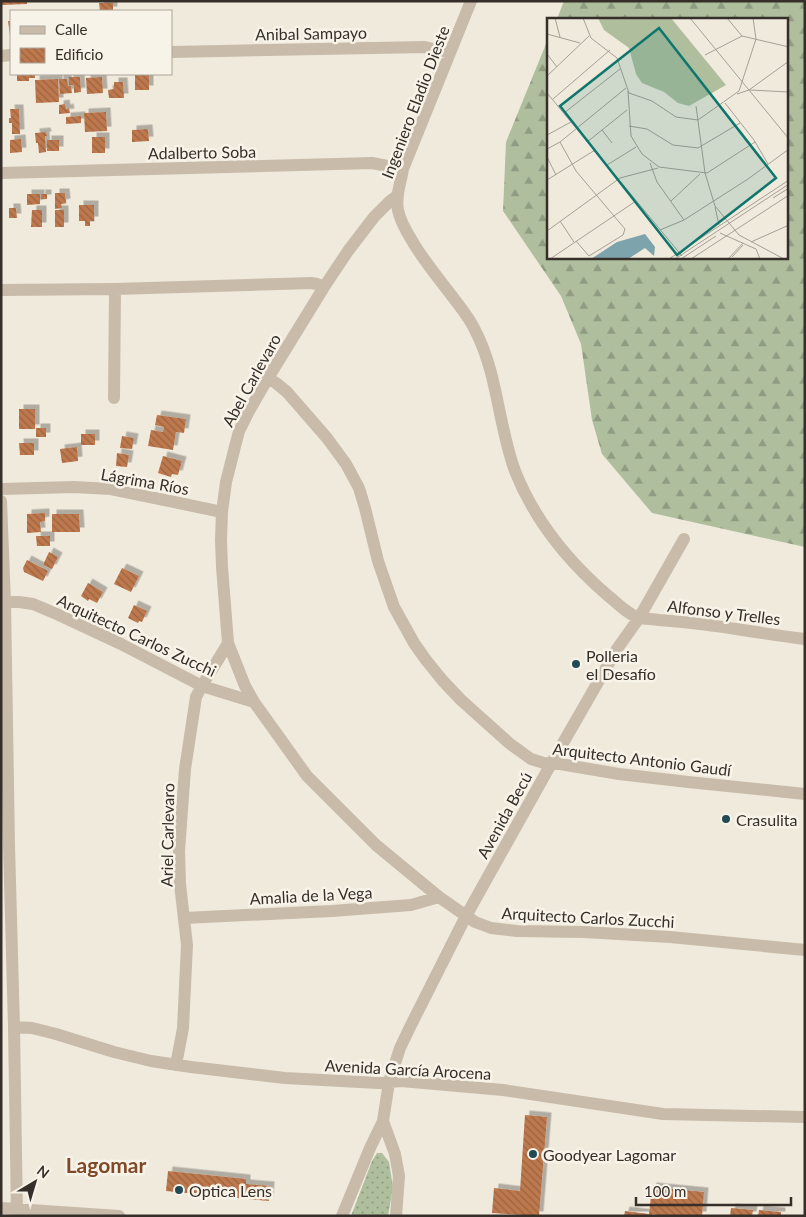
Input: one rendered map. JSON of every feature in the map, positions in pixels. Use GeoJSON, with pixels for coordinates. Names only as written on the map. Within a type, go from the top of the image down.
{"type":"FeatureCollection","features":[{"type":"Feature","properties":{"kind":"street","name":"Ingeniero Eladio Dieste"},"geometry":{"type":"LineString","coordinates":[[471,1],[403,169],[398,195],[398,209],[402,223],[410,238],[424,260],[464,312],[482,344],[491,368],[503,427],[516,472],[538,516],[577,566],[615,602],[639,618]]}},
{"type":"Feature","properties":{"kind":"street","name":"Anibal Sampayo"},"geometry":{"type":"LineString","coordinates":[[172,52],[425,47],[450,53]]}},
{"type":"Feature","properties":{"kind":"street","name":"Adalberto Soba"},"geometry":{"type":"LineString","coordinates":[[1,173],[372,164],[403,169]]}},
{"type":"Feature","properties":{"kind":"street","name":"Abel Carlevaro"},"geometry":{"type":"LineString","coordinates":[[228,643],[222,567],[222,512],[226,482],[239,432],[268,378],[348,251],[374,217],[388,202],[398,195]]}},
{"type":"Feature","properties":{"kind":"street"},"geometry":{"type":"LineString","coordinates":[[1,290],[115,289],[311,283],[324,287]]}},
{"type":"Feature","properties":{"kind":"street"},"geometry":{"type":"LineString","coordinates":[[114,398],[115,289]]}},
{"type":"Feature","properties":{"kind":"street","name":"Arquitecto Antonio Gaudí"},"geometry":{"type":"LineString","coordinates":[[268,378],[287,392],[327,438],[346,464],[361,495],[378,561],[394,607],[403,626],[443,681],[461,700],[509,743],[531,759],[544,763],[619,774],[805,794]]}},
{"type":"Feature","properties":{"kind":"street","name":"Lágrima Ríos"},"geometry":{"type":"LineString","coordinates":[[1,489],[74,487],[111,489],[222,512]]}},
{"type":"Feature","properties":{"kind":"street"},"geometry":{"type":"LineString","coordinates":[[1,501],[5,781],[10,873],[14,1027],[16,1213]]}},
{"type":"Feature","properties":{"kind":"street","name":"Avenida Becú"},"geometry":{"type":"LineString","coordinates":[[342,1216],[383,1121],[389,1082],[410,1025],[466,916],[551,764],[618,649],[639,618],[684,538]]}},
{"type":"Feature","properties":{"kind":"street","name":"Arquitecto Carlos Zucchi"},"geometry":{"type":"LineString","coordinates":[[3,602],[33,604],[121,644],[202,686],[254,702]]}},
{"type":"Feature","properties":{"kind":"street","name":"Alfonso y Trelles"},"geometry":{"type":"LineString","coordinates":[[639,618],[700,624],[805,639]]}},
{"type":"Feature","properties":{"kind":"street","name":"Arquitecto Carlos Zucchi"},"geometry":{"type":"LineString","coordinates":[[228,643],[245,686],[254,702],[306,776],[376,845],[438,897],[476,922],[491,928],[670,937],[805,950]]}},
{"type":"Feature","properties":{"kind":"street","name":"Ariel Carlevaro"},"geometry":{"type":"LineString","coordinates":[[176,1066],[183,1028],[187,945],[180,884],[179,851],[185,769],[196,697],[228,643]]}},
{"type":"Feature","properties":{"kind":"street","name":"Amalia de la Vega"},"geometry":{"type":"LineString","coordinates":[[184,918],[411,905],[438,897]]}},
{"type":"Feature","properties":{"kind":"street","name":"Avenida García Arocena"},"geometry":{"type":"LineString","coordinates":[[14,1027],[40,1030],[151,1062],[176,1066],[285,1078],[378,1083],[401,1081],[504,1090],[663,1114],[805,1116]]}},
{"type":"Feature","properties":{"kind":"street","name":"Avenida Becú"},"geometry":{"type":"LineString","coordinates":[[383,1121],[395,1154],[399,1176],[396,1216]]}},
{"type":"Feature","properties":{"kind":"street"},"geometry":{"type":"LineString","coordinates":[[1,1208],[16,1213],[119,1216]]}},
{"type":"Feature","properties":{"kind":"green space"},"geometry":{"type":"Polygon","coordinates":[[[564,1],[805,1],[805,547],[652,513],[602,454],[592,420],[581,344],[561,296],[503,211],[506,142],[547,41],[547,259],[788,259],[788,18],[557,18],[564,1]]]}},
{"type":"Feature","properties":{"kind":"green space"},"geometry":{"type":"Polygon","coordinates":[[[377,1153],[382,1153],[389,1162],[393,1187],[388,1216],[351,1216],[372,1161],[377,1153]]]}},
{"type":"Feature","properties":{"kind":"building"},"geometry":{"type":"Polygon","coordinates":[[[1,1],[27,1],[27,4],[1,5],[1,1]]]}},
{"type":"Feature","properties":{"kind":"building"},"geometry":{"type":"Polygon","coordinates":[[[99,3],[113,3],[113,10],[100,10],[99,3]]]}},
{"type":"Feature","properties":{"kind":"building"},"geometry":{"type":"Polygon","coordinates":[[[17,75],[35,75],[35,78],[29,78],[29,81],[17,81],[17,75]]]}},
{"type":"Feature","properties":{"kind":"building"},"geometry":{"type":"Polygon","coordinates":[[[135,75],[149,75],[149,90],[135,90],[135,75]]]}},
{"type":"Feature","properties":{"kind":"building"},"geometry":{"type":"Polygon","coordinates":[[[69,77],[80,77],[81,92],[74,93],[74,85],[69,85],[69,77]]]}},
{"type":"Feature","properties":{"kind":"building"},"geometry":{"type":"Polygon","coordinates":[[[102,77],[103,93],[87,94],[86,78],[102,77]]]}},
{"type":"Feature","properties":{"kind":"building"},"geometry":{"type":"Polygon","coordinates":[[[58,79],[59,102],[36,103],[35,80],[58,79]]]}},
{"type":"Feature","properties":{"kind":"building"},"geometry":{"type":"Polygon","coordinates":[[[59,79],[67,79],[72,93],[60,94],[59,79]]]}},
{"type":"Feature","properties":{"kind":"building"},"geometry":{"type":"Polygon","coordinates":[[[114,82],[123,82],[124,98],[109,98],[108,90],[114,89],[114,82]]]}},
{"type":"Feature","properties":{"kind":"building"},"geometry":{"type":"Polygon","coordinates":[[[65,104],[66,109],[69,108],[70,113],[59,114],[59,105],[65,104]]]}},
{"type":"Feature","properties":{"kind":"building"},"geometry":{"type":"Polygon","coordinates":[[[10,109],[19,109],[20,134],[12,134],[12,123],[9,123],[9,118],[11,118],[10,109]]]}},
{"type":"Feature","properties":{"kind":"building"},"geometry":{"type":"Polygon","coordinates":[[[106,112],[107,131],[85,132],[84,113],[106,112]]]}},
{"type":"Feature","properties":{"kind":"building"},"geometry":{"type":"Polygon","coordinates":[[[81,116],[81,123],[66,124],[66,117],[81,116]]]}},
{"type":"Feature","properties":{"kind":"building"},"geometry":{"type":"Polygon","coordinates":[[[148,129],[149,141],[132,142],[132,130],[148,129]]]}},
{"type":"Feature","properties":{"kind":"building"},"geometry":{"type":"Polygon","coordinates":[[[46,132],[46,152],[39,153],[35,133],[46,132]]]}},
{"type":"Feature","properties":{"kind":"building"},"geometry":{"type":"Polygon","coordinates":[[[92,137],[105,137],[105,153],[92,153],[92,137]]]}},
{"type":"Feature","properties":{"kind":"building"},"geometry":{"type":"Polygon","coordinates":[[[21,139],[22,152],[10,153],[10,140],[21,139]]]}},
{"type":"Feature","properties":{"kind":"building"},"geometry":{"type":"Polygon","coordinates":[[[47,140],[59,140],[59,151],[47,151],[47,140]]]}},
{"type":"Feature","properties":{"kind":"building"},"geometry":{"type":"Polygon","coordinates":[[[55,193],[65,193],[66,203],[61,204],[62,208],[55,209],[55,193]]]}},
{"type":"Feature","properties":{"kind":"building"},"geometry":{"type":"Polygon","coordinates":[[[27,194],[40,194],[40,204],[27,205],[27,194]]]}},
{"type":"Feature","properties":{"kind":"building"},"geometry":{"type":"Polygon","coordinates":[[[41,194],[47,194],[47,199],[41,199],[41,194]]]}},
{"type":"Feature","properties":{"kind":"building"},"geometry":{"type":"Polygon","coordinates":[[[79,205],[94,205],[94,221],[90,221],[90,226],[85,226],[85,221],[79,221],[79,205]]]}},
{"type":"Feature","properties":{"kind":"building"},"geometry":{"type":"Polygon","coordinates":[[[9,208],[16,208],[17,218],[9,218],[9,208]]]}},
{"type":"Feature","properties":{"kind":"building"},"geometry":{"type":"Polygon","coordinates":[[[32,210],[42,210],[42,227],[31,227],[32,210]]]}},
{"type":"Feature","properties":{"kind":"building"},"geometry":{"type":"Polygon","coordinates":[[[55,210],[64,210],[64,227],[55,227],[55,210]]]}},
{"type":"Feature","properties":{"kind":"building"},"geometry":{"type":"Polygon","coordinates":[[[19,409],[35,409],[35,429],[19,429],[19,409]]]}},
{"type":"Feature","properties":{"kind":"building"},"geometry":{"type":"Polygon","coordinates":[[[157,415],[186,419],[184,433],[176,432],[173,450],[148,446],[151,430],[163,432],[164,427],[155,425],[157,415]]]}},
{"type":"Feature","properties":{"kind":"building"},"geometry":{"type":"Polygon","coordinates":[[[36,428],[46,428],[46,437],[36,437],[36,428]]]}},
{"type":"Feature","properties":{"kind":"building"},"geometry":{"type":"Polygon","coordinates":[[[81,434],[95,434],[95,445],[81,445],[81,434]]]}},
{"type":"Feature","properties":{"kind":"building"},"geometry":{"type":"Polygon","coordinates":[[[122,436],[134,438],[132,449],[120,448],[122,436]]]}},
{"type":"Feature","properties":{"kind":"building"},"geometry":{"type":"Polygon","coordinates":[[[19,443],[34,443],[34,455],[20,455],[19,443]]]}},
{"type":"Feature","properties":{"kind":"building"},"geometry":{"type":"Polygon","coordinates":[[[77,447],[78,461],[62,463],[60,449],[77,447]]]}},
{"type":"Feature","properties":{"kind":"building"},"geometry":{"type":"Polygon","coordinates":[[[117,453],[129,455],[127,467],[116,466],[117,453]]]}},
{"type":"Feature","properties":{"kind":"building"},"geometry":{"type":"Polygon","coordinates":[[[163,456],[182,461],[178,475],[172,474],[171,477],[158,473],[163,456]]]}},
{"type":"Feature","properties":{"kind":"building"},"geometry":{"type":"Polygon","coordinates":[[[45,513],[45,521],[40,522],[41,532],[27,533],[27,514],[45,513]]]}},
{"type":"Feature","properties":{"kind":"building"},"geometry":{"type":"Polygon","coordinates":[[[52,514],[79,514],[80,532],[52,532],[52,514]]]}},
{"type":"Feature","properties":{"kind":"building"},"geometry":{"type":"Polygon","coordinates":[[[36,536],[50,536],[50,546],[37,546],[36,536]]]}},
{"type":"Feature","properties":{"kind":"building"},"geometry":{"type":"Polygon","coordinates":[[[49,552],[58,557],[52,569],[43,565],[49,552]]]}},
{"type":"Feature","properties":{"kind":"building"},"geometry":{"type":"Polygon","coordinates":[[[27,560],[48,571],[43,581],[24,572],[23,568],[27,560]]]}},
{"type":"Feature","properties":{"kind":"building"},"geometry":{"type":"Polygon","coordinates":[[[122,568],[139,576],[131,592],[114,584],[122,568]]]}},
{"type":"Feature","properties":{"kind":"building"},"geometry":{"type":"Polygon","coordinates":[[[88,583],[103,592],[97,603],[89,599],[88,601],[81,596],[88,583]]]}},
{"type":"Feature","properties":{"kind":"building"},"geometry":{"type":"Polygon","coordinates":[[[134,605],[147,611],[142,622],[139,621],[138,623],[128,618],[134,605]]]}},
{"type":"Feature","properties":{"kind":"building","name":"Goodyear Lagomar"},"geometry":{"type":"Polygon","coordinates":[[[525,1115],[547,1117],[539,1216],[492,1213],[494,1188],[520,1191],[525,1115]]]}},
{"type":"Feature","properties":{"kind":"building"},"geometry":{"type":"Polygon","coordinates":[[[168,1171],[246,1179],[246,1184],[270,1186],[269,1201],[166,1191],[168,1171]]]}},
{"type":"Feature","properties":{"kind":"building"},"geometry":{"type":"Polygon","coordinates":[[[652,1187],[704,1192],[702,1216],[652,1214],[652,1216],[624,1216],[625,1211],[649,1214],[652,1187]]]}},
{"type":"Feature","properties":{"kind":"building"},"geometry":{"type":"Polygon","coordinates":[[[731,1208],[753,1210],[752,1216],[730,1216],[731,1208]]]}},
{"type":"Feature","properties":{"kind":"building"},"geometry":{"type":"Polygon","coordinates":[[[759,1210],[781,1212],[781,1216],[758,1216],[759,1210]]]}},
{"type":"Feature","properties":{"kind":"place","name":"Polleria el Desafío"},"geometry":{"type":"Point","coordinates":[576,664]}},
{"type":"Feature","properties":{"kind":"place","name":"Crasulita"},"geometry":{"type":"Point","coordinates":[726,819]}},
{"type":"Feature","properties":{"kind":"place","name":"Goodyear Lagomar"},"geometry":{"type":"Point","coordinates":[533,1154]}},
{"type":"Feature","properties":{"kind":"place","name":"Optica Lens"},"geometry":{"type":"Point","coordinates":[179,1190]}},
{"type":"Feature","properties":{"kind":"district","name":"Lagomar"},"geometry":{"type":"Point","coordinates":[106,1164]}}]}
